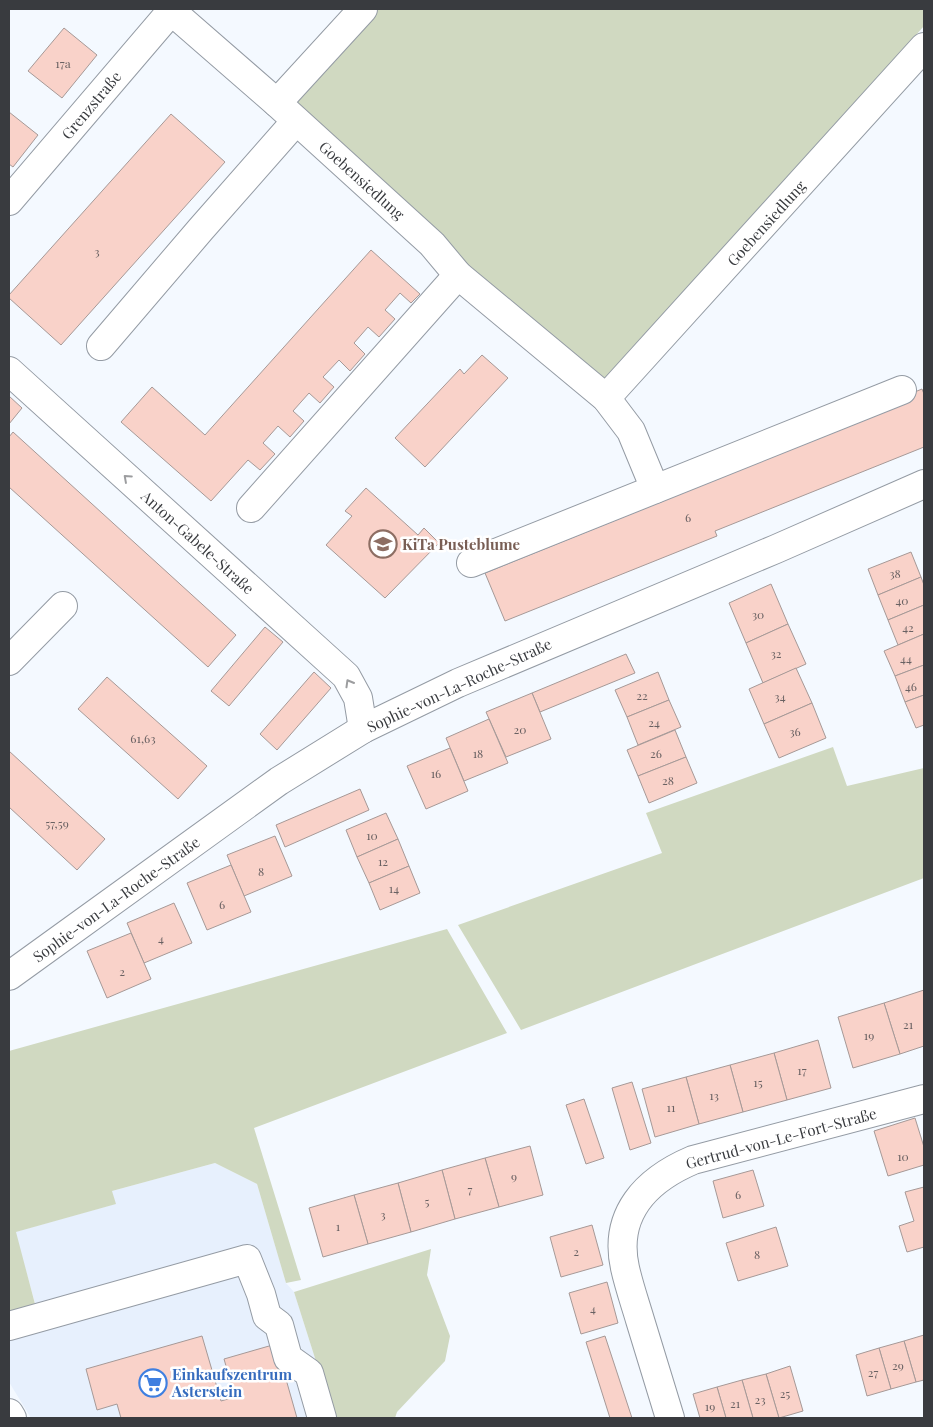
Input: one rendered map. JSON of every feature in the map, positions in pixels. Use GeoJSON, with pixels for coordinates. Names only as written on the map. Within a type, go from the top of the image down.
{"type":"FeatureCollection","features":[{"type":"Feature","properties":{"kind":"street","name":"Goebensiedlung"},"geometry":{"type":"LineString","coordinates":[[171,9],[432,244],[458,275],[606,398],[630,431],[655,489]]}},
{"type":"Feature","properties":{"kind":"street","name":"Grenzstraße"},"geometry":{"type":"LineString","coordinates":[[9,201],[171,9]]}},
{"type":"Feature","properties":{"kind":"street"},"geometry":{"type":"LineString","coordinates":[[101,346],[201,229],[362,9]]}},
{"type":"Feature","properties":{"kind":"street","name":"Goebensiedlung"},"geometry":{"type":"LineString","coordinates":[[606,398],[924,47]]}},
{"type":"Feature","properties":{"kind":"street"},"geometry":{"type":"LineString","coordinates":[[251,508],[458,275]]}},
{"type":"Feature","properties":{"kind":"street","name":"Anton-Gabele-Straße"},"geometry":{"type":"LineString","coordinates":[[9,371],[346,676],[358,698],[363,729]]}},
{"type":"Feature","properties":{"kind":"street"},"geometry":{"type":"LineString","coordinates":[[471,563],[902,390]]}},
{"type":"Feature","properties":{"kind":"street","name":"Sophie-von-La-Roche-Straße"},"geometry":{"type":"LineString","coordinates":[[9,976],[279,780],[363,729],[458,682],[776,549],[924,484]]}},
{"type":"Feature","properties":{"kind":"street"},"geometry":{"type":"LineString","coordinates":[[9,661],[63,606]]}},
{"type":"Feature","properties":{"kind":"street","name":"Gertrud-von-Le-Fort-Straße"},"geometry":{"type":"LineString","coordinates":[[670,1418],[625,1268],[622,1242],[624,1228],[637,1200],[661,1176],[693,1160],[924,1099]]}},
{"type":"Feature","properties":{"kind":"street"},"geometry":{"type":"LineString","coordinates":[[9,1326],[246,1259],[267,1316],[279,1325],[288,1358],[309,1372],[322,1418]]}},
{"type":"Feature","properties":{"kind":"street"},"geometry":{"type":"LineString","coordinates":[[9,1413],[12,1418]]}},
{"type":"Feature","properties":{"kind":"shaded area"},"geometry":{"type":"Polygon","coordinates":[[[215,1163],[257,1184],[286,1283],[294,1292],[334,1418],[31,1418],[9,1382],[9,1312],[35,1303],[15,1232],[115,1204],[112,1191],[215,1163]]]}},
{"type":"Feature","properties":{"kind":"green space"},"geometry":{"type":"Polygon","coordinates":[[[378,9],[924,9],[924,26],[603,388],[294,105],[378,9]]]}},
{"type":"Feature","properties":{"kind":"green space"},"geometry":{"type":"Polygon","coordinates":[[[833,747],[847,786],[924,768],[924,878],[521,1030],[458,925],[662,853],[646,813],[833,747]]]}},
{"type":"Feature","properties":{"kind":"green space"},"geometry":{"type":"Polygon","coordinates":[[[447,929],[507,1033],[254,1128],[301,1280],[286,1283],[257,1184],[215,1163],[112,1191],[116,1204],[16,1232],[35,1304],[9,1312],[9,1051],[447,929]]]}},
{"type":"Feature","properties":{"kind":"green space"},"geometry":{"type":"Polygon","coordinates":[[[431,1249],[427,1275],[450,1336],[445,1361],[397,1412],[395,1418],[334,1418],[294,1292],[431,1249]]]}},
{"type":"Feature","properties":{"kind":"building"},"geometry":{"type":"Polygon","coordinates":[[[64,28],[97,55],[62,98],[28,71],[64,28]]]}},
{"type":"Feature","properties":{"kind":"building"},"geometry":{"type":"Polygon","coordinates":[[[9,112],[38,135],[13,167],[9,164],[9,112]]]}},
{"type":"Feature","properties":{"kind":"building"},"geometry":{"type":"Polygon","coordinates":[[[171,114],[225,162],[61,345],[9,298],[9,295],[171,114]]]}},
{"type":"Feature","properties":{"kind":"building"},"geometry":{"type":"Polygon","coordinates":[[[371,250],[420,294],[411,303],[400,293],[385,310],[395,319],[379,337],[368,327],[354,343],[365,354],[350,371],[339,360],[323,377],[334,387],[320,403],[309,393],[293,411],[304,421],[290,437],[278,426],[263,443],[275,454],[260,470],[248,460],[211,501],[121,422],[152,387],[205,435],[371,250]]]}},
{"type":"Feature","properties":{"kind":"building"},"geometry":{"type":"Polygon","coordinates":[[[482,355],[508,378],[425,467],[395,438],[460,369],[464,374],[482,355]]]}},
{"type":"Feature","properties":{"kind":"building"},"geometry":{"type":"Polygon","coordinates":[[[922,389],[924,394],[924,447],[715,531],[717,536],[505,621],[485,573],[660,502],[658,496],[922,389]]]}},
{"type":"Feature","properties":{"kind":"building"},"geometry":{"type":"Polygon","coordinates":[[[9,396],[22,408],[9,424],[9,396]]]}},
{"type":"Feature","properties":{"kind":"building"},"geometry":{"type":"Polygon","coordinates":[[[13,432],[236,635],[208,667],[9,487],[9,437],[13,432]]]}},
{"type":"Feature","properties":{"kind":"building","name":"KiTa Pusteblume"},"geometry":{"type":"Polygon","coordinates":[[[366,488],[418,535],[424,528],[439,543],[385,598],[326,545],[352,516],[345,511],[366,488]]]}},
{"type":"Feature","properties":{"kind":"building"},"geometry":{"type":"Polygon","coordinates":[[[911,552],[921,577],[878,595],[868,569],[911,552]]]}},
{"type":"Feature","properties":{"kind":"building"},"geometry":{"type":"Polygon","coordinates":[[[921,577],[924,585],[924,605],[888,620],[878,595],[921,577]]]}},
{"type":"Feature","properties":{"kind":"building"},"geometry":{"type":"Polygon","coordinates":[[[771,584],[788,624],[746,643],[729,603],[771,584]]]}},
{"type":"Feature","properties":{"kind":"building"},"geometry":{"type":"Polygon","coordinates":[[[924,605],[924,634],[898,645],[888,620],[924,605]]]}},
{"type":"Feature","properties":{"kind":"building"},"geometry":{"type":"Polygon","coordinates":[[[788,624],[806,664],[763,683],[746,643],[788,624]]]}},
{"type":"Feature","properties":{"kind":"building"},"geometry":{"type":"Polygon","coordinates":[[[265,627],[283,642],[229,706],[211,691],[265,627]]]}},
{"type":"Feature","properties":{"kind":"building"},"geometry":{"type":"Polygon","coordinates":[[[924,634],[924,665],[895,676],[884,651],[924,634]]]}},
{"type":"Feature","properties":{"kind":"building"},"geometry":{"type":"Polygon","coordinates":[[[626,654],[635,673],[540,712],[532,693],[626,654]]]}},
{"type":"Feature","properties":{"kind":"building"},"geometry":{"type":"Polygon","coordinates":[[[924,665],[924,695],[905,702],[895,676],[924,665]]]}},
{"type":"Feature","properties":{"kind":"building"},"geometry":{"type":"Polygon","coordinates":[[[796,668],[812,703],[764,724],[749,689],[796,668]]]}},
{"type":"Feature","properties":{"kind":"building"},"geometry":{"type":"Polygon","coordinates":[[[314,672],[331,688],[277,750],[260,734],[314,672]]]}},
{"type":"Feature","properties":{"kind":"building"},"geometry":{"type":"Polygon","coordinates":[[[658,672],[669,700],[627,717],[615,690],[658,672]]]}},
{"type":"Feature","properties":{"kind":"building"},"geometry":{"type":"Polygon","coordinates":[[[107,677],[207,766],[178,799],[78,709],[107,677]]]}},
{"type":"Feature","properties":{"kind":"building"},"geometry":{"type":"Polygon","coordinates":[[[532,693],[551,739],[506,757],[486,712],[532,693]]]}},
{"type":"Feature","properties":{"kind":"building"},"geometry":{"type":"Polygon","coordinates":[[[924,695],[924,725],[916,728],[905,702],[924,695]]]}},
{"type":"Feature","properties":{"kind":"building"},"geometry":{"type":"Polygon","coordinates":[[[669,700],[681,727],[638,745],[627,717],[669,700]]]}},
{"type":"Feature","properties":{"kind":"building"},"geometry":{"type":"Polygon","coordinates":[[[812,703],[826,738],[779,758],[764,724],[812,703]]]}},
{"type":"Feature","properties":{"kind":"building"},"geometry":{"type":"Polygon","coordinates":[[[489,719],[508,763],[464,781],[446,738],[489,719]]]}},
{"type":"Feature","properties":{"kind":"building"},"geometry":{"type":"Polygon","coordinates":[[[675,730],[686,757],[638,776],[627,750],[675,730]]]}},
{"type":"Feature","properties":{"kind":"building"},"geometry":{"type":"Polygon","coordinates":[[[450,748],[468,791],[426,809],[407,766],[450,748]]]}},
{"type":"Feature","properties":{"kind":"building"},"geometry":{"type":"Polygon","coordinates":[[[9,751],[105,839],[77,870],[9,807],[9,751]]]}},
{"type":"Feature","properties":{"kind":"building"},"geometry":{"type":"Polygon","coordinates":[[[686,757],[697,783],[649,803],[638,776],[686,757]]]}},
{"type":"Feature","properties":{"kind":"building"},"geometry":{"type":"Polygon","coordinates":[[[360,789],[369,810],[285,847],[276,825],[360,789]]]}},
{"type":"Feature","properties":{"kind":"building"},"geometry":{"type":"Polygon","coordinates":[[[386,813],[398,839],[357,857],[346,830],[386,813]]]}},
{"type":"Feature","properties":{"kind":"building"},"geometry":{"type":"Polygon","coordinates":[[[275,836],[292,876],[244,896],[227,855],[275,836]]]}},
{"type":"Feature","properties":{"kind":"building"},"geometry":{"type":"Polygon","coordinates":[[[398,839],[409,866],[369,883],[357,857],[398,839]]]}},
{"type":"Feature","properties":{"kind":"building"},"geometry":{"type":"Polygon","coordinates":[[[231,865],[251,912],[207,930],[187,883],[231,865]]]}},
{"type":"Feature","properties":{"kind":"building"},"geometry":{"type":"Polygon","coordinates":[[[409,866],[420,893],[380,910],[369,883],[409,866]]]}},
{"type":"Feature","properties":{"kind":"building"},"geometry":{"type":"Polygon","coordinates":[[[174,903],[192,943],[144,963],[127,923],[174,903]]]}},
{"type":"Feature","properties":{"kind":"building"},"geometry":{"type":"Polygon","coordinates":[[[131,933],[151,979],[107,998],[87,951],[131,933]]]}},
{"type":"Feature","properties":{"kind":"building"},"geometry":{"type":"Polygon","coordinates":[[[924,990],[924,1046],[900,1054],[884,1003],[924,990]]]}},
{"type":"Feature","properties":{"kind":"building"},"geometry":{"type":"Polygon","coordinates":[[[884,1003],[900,1054],[853,1068],[838,1017],[884,1003]]]}},
{"type":"Feature","properties":{"kind":"building"},"geometry":{"type":"Polygon","coordinates":[[[818,1040],[831,1088],[787,1100],[774,1053],[818,1040]]]}},
{"type":"Feature","properties":{"kind":"building"},"geometry":{"type":"Polygon","coordinates":[[[774,1053],[787,1100],[743,1112],[730,1065],[774,1053]]]}},
{"type":"Feature","properties":{"kind":"building"},"geometry":{"type":"Polygon","coordinates":[[[730,1065],[743,1112],[699,1124],[686,1077],[730,1065]]]}},
{"type":"Feature","properties":{"kind":"building"},"geometry":{"type":"Polygon","coordinates":[[[686,1077],[699,1124],[655,1137],[642,1089],[686,1077]]]}},
{"type":"Feature","properties":{"kind":"building"},"geometry":{"type":"Polygon","coordinates":[[[632,1082],[651,1143],[630,1150],[612,1088],[632,1082]]]}},
{"type":"Feature","properties":{"kind":"building"},"geometry":{"type":"Polygon","coordinates":[[[584,1099],[604,1158],[586,1164],[566,1105],[584,1099]]]}},
{"type":"Feature","properties":{"kind":"building"},"geometry":{"type":"Polygon","coordinates":[[[915,1118],[924,1147],[924,1165],[888,1176],[874,1131],[915,1118]]]}},
{"type":"Feature","properties":{"kind":"building"},"geometry":{"type":"Polygon","coordinates":[[[530,1146],[543,1195],[499,1207],[485,1158],[530,1146]]]}},
{"type":"Feature","properties":{"kind":"building"},"geometry":{"type":"Polygon","coordinates":[[[485,1158],[499,1207],[455,1219],[442,1170],[485,1158]]]}},
{"type":"Feature","properties":{"kind":"building"},"geometry":{"type":"Polygon","coordinates":[[[442,1170],[455,1219],[411,1232],[398,1183],[442,1170]]]}},
{"type":"Feature","properties":{"kind":"building"},"geometry":{"type":"Polygon","coordinates":[[[753,1170],[764,1206],[723,1218],[713,1181],[753,1170]]]}},
{"type":"Feature","properties":{"kind":"building"},"geometry":{"type":"Polygon","coordinates":[[[398,1183],[411,1232],[368,1244],[354,1195],[398,1183]]]}},
{"type":"Feature","properties":{"kind":"building"},"geometry":{"type":"Polygon","coordinates":[[[924,1187],[924,1247],[907,1252],[899,1226],[914,1221],[905,1192],[924,1187]]]}},
{"type":"Feature","properties":{"kind":"building"},"geometry":{"type":"Polygon","coordinates":[[[354,1195],[368,1244],[323,1257],[309,1208],[354,1195]]]}},
{"type":"Feature","properties":{"kind":"building"},"geometry":{"type":"Polygon","coordinates":[[[592,1225],[603,1265],[561,1277],[550,1237],[592,1225]]]}},
{"type":"Feature","properties":{"kind":"building"},"geometry":{"type":"Polygon","coordinates":[[[776,1227],[788,1266],[738,1281],[726,1243],[776,1227]]]}},
{"type":"Feature","properties":{"kind":"building"},"geometry":{"type":"Polygon","coordinates":[[[607,1282],[618,1323],[581,1334],[569,1293],[607,1282]]]}},
{"type":"Feature","properties":{"kind":"building"},"geometry":{"type":"Polygon","coordinates":[[[924,1335],[924,1380],[916,1382],[904,1341],[924,1335]]]}},
{"type":"Feature","properties":{"kind":"building","name":"Einkaufszentrum Asterstein"},"geometry":{"type":"Polygon","coordinates":[[[202,1336],[221,1401],[235,1397],[224,1359],[276,1344],[297,1418],[121,1418],[117,1404],[97,1410],[86,1369],[202,1336]]]}},
{"type":"Feature","properties":{"kind":"building"},"geometry":{"type":"Polygon","coordinates":[[[605,1336],[632,1418],[610,1418],[586,1342],[605,1336]]]}},
{"type":"Feature","properties":{"kind":"building"},"geometry":{"type":"Polygon","coordinates":[[[904,1341],[916,1382],[891,1389],[879,1348],[904,1341]]]}},
{"type":"Feature","properties":{"kind":"building"},"geometry":{"type":"Polygon","coordinates":[[[879,1348],[891,1389],[867,1396],[856,1355],[879,1348]]]}},
{"type":"Feature","properties":{"kind":"building"},"geometry":{"type":"Polygon","coordinates":[[[790,1366],[803,1411],[779,1418],[766,1374],[790,1366]]]}},
{"type":"Feature","properties":{"kind":"building"},"geometry":{"type":"Polygon","coordinates":[[[766,1374],[779,1418],[753,1418],[742,1380],[766,1374]]]}},
{"type":"Feature","properties":{"kind":"building"},"geometry":{"type":"Polygon","coordinates":[[[742,1380],[753,1418],[726,1418],[717,1387],[742,1380]]]}},
{"type":"Feature","properties":{"kind":"building"},"geometry":{"type":"Polygon","coordinates":[[[717,1387],[726,1418],[700,1418],[693,1394],[717,1387]]]}},
{"type":"Feature","properties":{"kind":"place","name":"KiTa Pusteblume"},"geometry":{"type":"Point","coordinates":[383,544]}},
{"type":"Feature","properties":{"kind":"place","name":"Einkaufszentrum Asterstein"},"geometry":{"type":"Point","coordinates":[153,1383]}}]}
